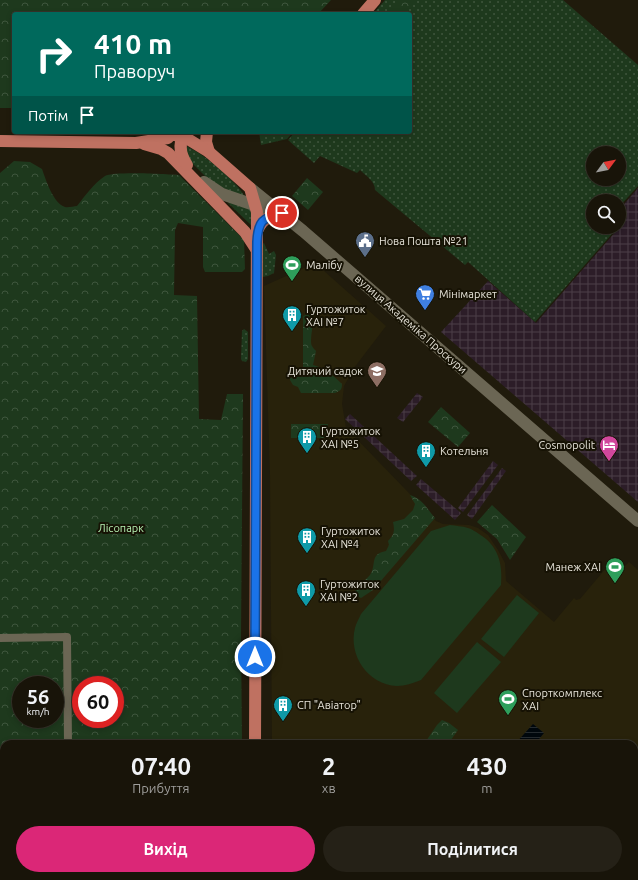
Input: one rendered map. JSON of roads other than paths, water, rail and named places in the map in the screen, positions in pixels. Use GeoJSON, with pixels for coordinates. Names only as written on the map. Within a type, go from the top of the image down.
{"type":"FeatureCollection","features":[{"type":"Feature","properties":{"kind":"main road"},"geometry":{"type":"LineString","coordinates":[[365,12],[375,0]]}},
{"type":"Feature","properties":{"kind":"main road","name":"вулиця Академіка Проскури"},"geometry":{"type":"LineString","coordinates":[[89,142],[143,134]]}},
{"type":"Feature","properties":{"kind":"main road"},"geometry":{"type":"LineString","coordinates":[[0,140],[136,143],[182,134]]}},
{"type":"Feature","properties":{"kind":"main road"},"geometry":{"type":"LineString","coordinates":[[187,134],[180,154],[187,165]]}},
{"type":"Feature","properties":{"kind":"main road","name":"вулиця Академіка Проскури"},"geometry":{"type":"LineString","coordinates":[[188,134],[250,188]]}},
{"type":"Feature","properties":{"kind":"main road"},"geometry":{"type":"LineString","coordinates":[[207,134],[206,142],[209,152]]}},
{"type":"Feature","properties":{"kind":"main road"},"geometry":{"type":"LineString","coordinates":[[136,143],[164,150],[187,165],[248,229],[253,238],[256,249]]}},
{"type":"Feature","properties":{"kind":"main road"},"geometry":{"type":"LineString","coordinates":[[164,150],[234,220],[245,232],[256,249]]}},
{"type":"Feature","properties":{"kind":"main road"},"geometry":{"type":"LineString","coordinates":[[250,188],[256,206],[258,220],[256,249],[255,740]]}},
{"type":"Feature","properties":{"kind":"main road"},"geometry":{"type":"LineString","coordinates":[[258,229],[260,224],[267,218],[282,213]]}},
{"type":"Feature","properties":{"kind":"street"},"geometry":{"type":"LineString","coordinates":[[204,182],[222,194],[282,213]]}},
{"type":"Feature","properties":{"kind":"street","name":"вулиця Академіка Проскури"},"geometry":{"type":"LineString","coordinates":[[250,188],[282,213],[638,521]]}},
{"type":"Feature","properties":{"kind":"street"},"geometry":{"type":"LineString","coordinates":[[0,638],[67,636],[68,740]]}},
{"type":"Feature","properties":{"kind":"place","name":"Нова Пошта №21"},"geometry":{"type":"Point","coordinates":[365,258]}},
{"type":"Feature","properties":{"kind":"place","name":"Малібу"},"geometry":{"type":"Point","coordinates":[292,282]}},
{"type":"Feature","properties":{"kind":"place","name":"Мінімаркет"},"geometry":{"type":"Point","coordinates":[425,311]}},
{"type":"Feature","properties":{"kind":"place","name":"Гуртожиток ХАІ №7"},"geometry":{"type":"Point","coordinates":[292,332]}},
{"type":"Feature","properties":{"kind":"place","name":"Дитячий садок"},"geometry":{"type":"Point","coordinates":[377,388]}},
{"type":"Feature","properties":{"kind":"place","name":"Гуртожиток ХАІ №5"},"geometry":{"type":"Point","coordinates":[307,454]}},
{"type":"Feature","properties":{"kind":"place","name":"Cosmopolit"},"geometry":{"type":"Point","coordinates":[609,462]}},
{"type":"Feature","properties":{"kind":"place","name":"Котельня"},"geometry":{"type":"Point","coordinates":[426,468]}},
{"type":"Feature","properties":{"kind":"place","name":"Гуртожиток ХАІ №4"},"geometry":{"type":"Point","coordinates":[307,554]}},
{"type":"Feature","properties":{"kind":"place","name":"Манеж ХАІ"},"geometry":{"type":"Point","coordinates":[615,584]}},
{"type":"Feature","properties":{"kind":"place","name":"Гуртожиток ХАІ №2"},"geometry":{"type":"Point","coordinates":[306,607]}},
{"type":"Feature","properties":{"kind":"place","name":"Спорткомплекс ХАІ"},"geometry":{"type":"Point","coordinates":[508,716]}},
{"type":"Feature","properties":{"kind":"place","name":"СП \"Авіатор\""},"geometry":{"type":"Point","coordinates":[283,722]}},
{"type":"Feature","properties":{"kind":"park label","name":"Лісопарк"},"geometry":{"type":"Point","coordinates":[121,528]}}]}
